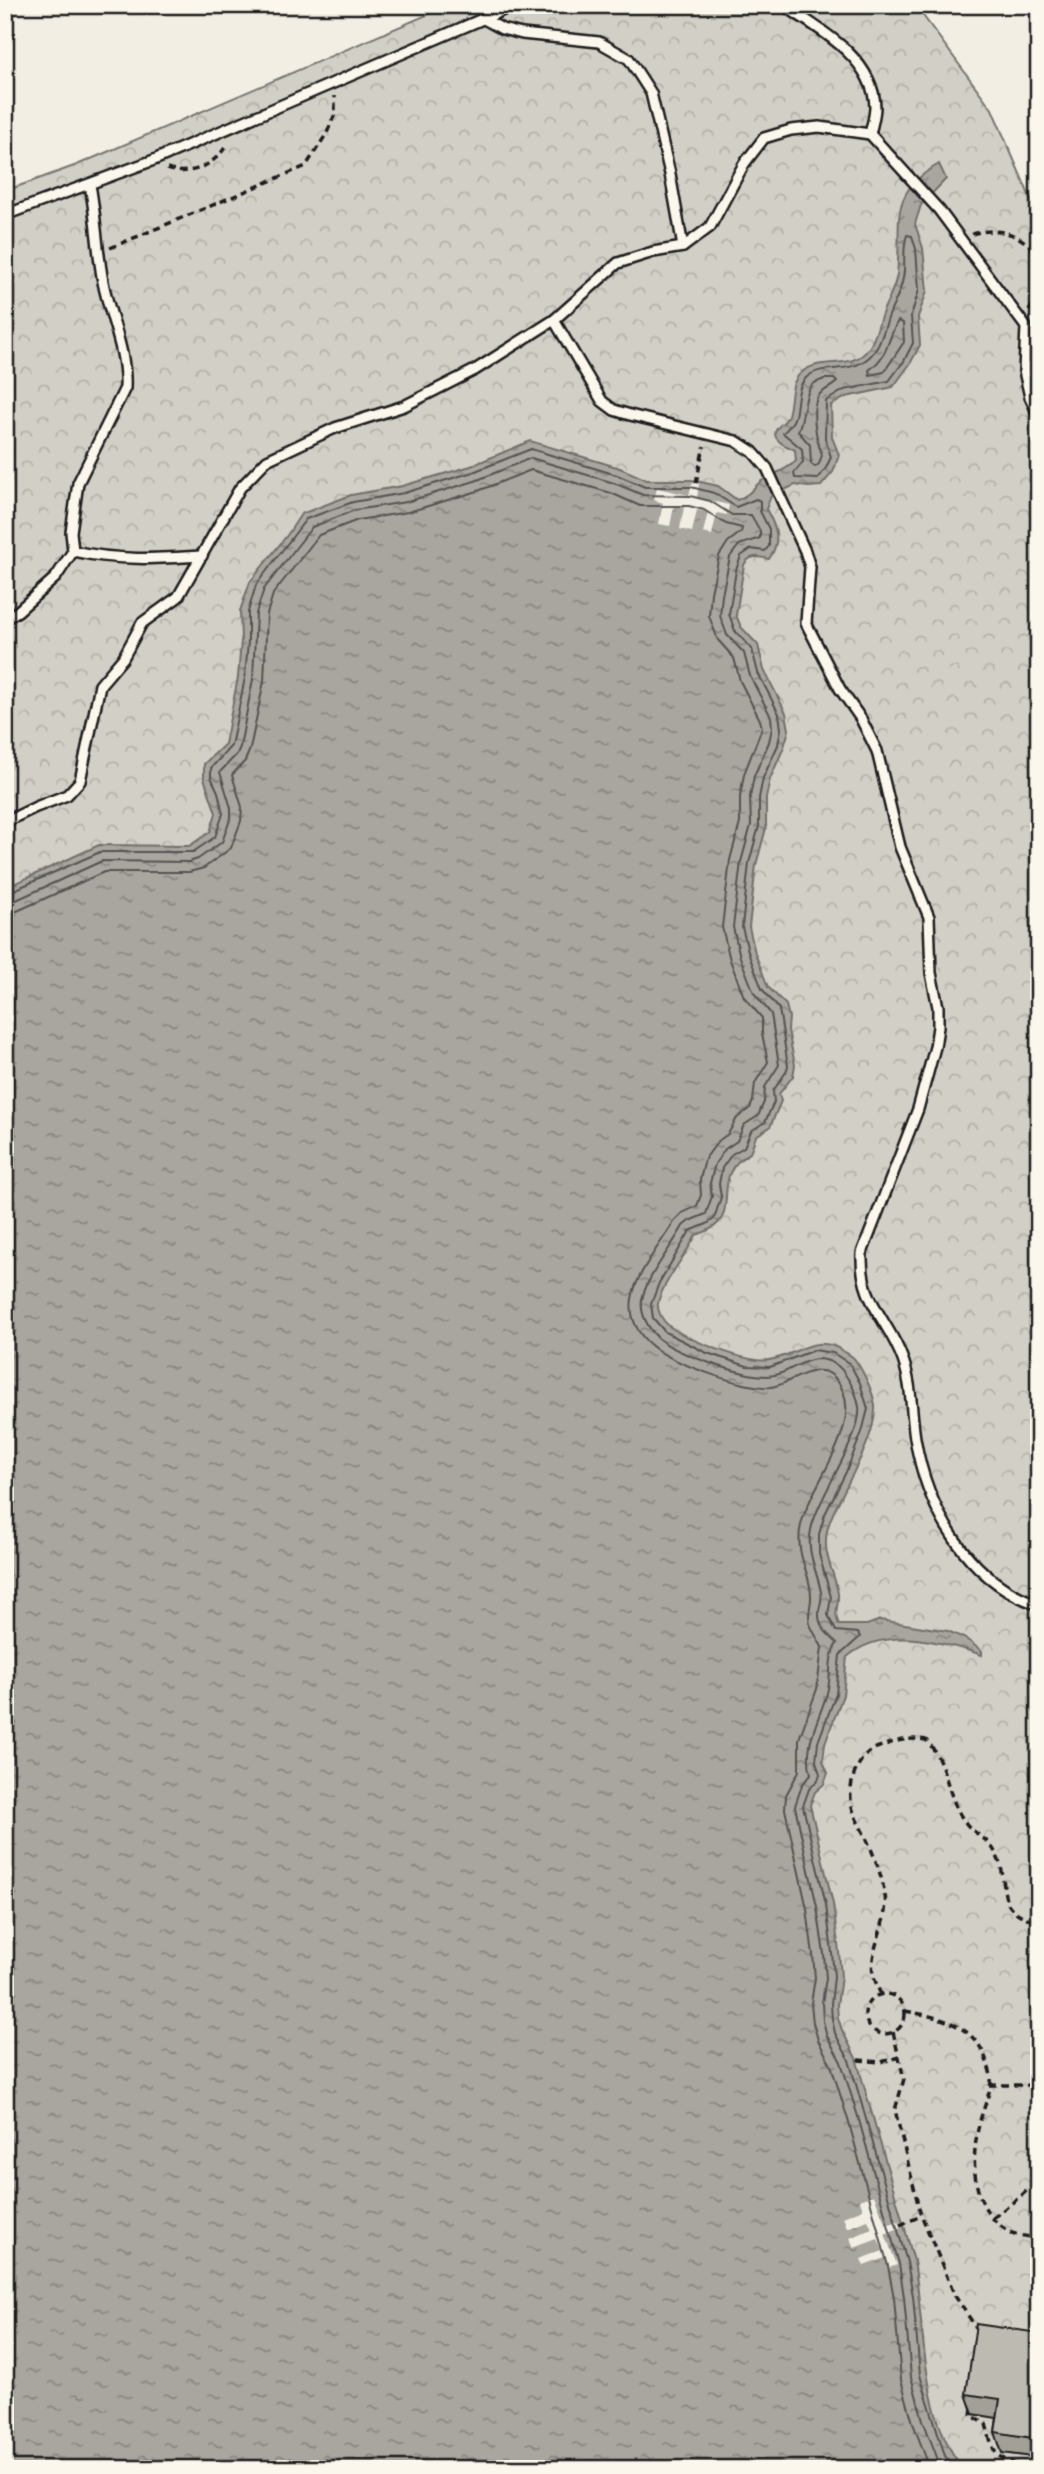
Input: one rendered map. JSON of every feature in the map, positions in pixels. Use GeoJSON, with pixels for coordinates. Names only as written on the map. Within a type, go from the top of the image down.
{"type":"FeatureCollection","features":[{"type":"Feature","properties":{"kind":"lane"},"geometry":{"type":"LineString","coordinates":[[5,215],[154,160],[515,5]]}},
{"type":"Feature","properties":{"kind":"lane"},"geometry":{"type":"LineString","coordinates":[[783,5],[839,42],[854,60],[871,86],[875,107],[870,134]]}},
{"type":"Feature","properties":{"kind":"lane"},"geometry":{"type":"LineString","coordinates":[[484,19],[502,29],[522,34],[599,42],[629,59],[651,93],[670,174],[683,247]]}},
{"type":"Feature","properties":{"kind":"lane"},"geometry":{"type":"LineString","coordinates":[[5,822],[67,795],[80,781],[100,685],[123,658],[142,623],[177,597],[240,488],[267,460],[335,428],[404,407],[475,370],[554,320],[618,263],[683,247],[710,227],[744,164],[764,138],[791,130],[819,127],[870,134],[939,210],[1026,327],[1024,371],[1030,397],[1039,416]]}},
{"type":"Feature","properties":{"kind":"lane"},"geometry":{"type":"LineString","coordinates":[[5,619],[18,611],[55,577],[73,551],[71,532],[78,483],[125,388],[126,371],[103,282],[90,185]]}},
{"type":"Feature","properties":{"kind":"lane"},"geometry":{"type":"LineString","coordinates":[[554,320],[602,401],[630,415],[736,441],[753,452],[766,468],[806,551],[810,567],[806,622],[840,689],[861,719],[877,751],[900,847],[929,917],[931,974],[937,1007],[935,1046],[918,1110],[862,1253],[865,1288],[902,1358],[908,1378],[916,1441],[947,1531],[960,1549],[999,1586],[1039,1605]]}},
{"type":"Feature","properties":{"kind":"lane"},"geometry":{"type":"LineString","coordinates":[[73,551],[102,558],[132,560],[202,556]]}},
{"type":"Feature","properties":{"kind":"path"},"geometry":{"type":"LineString","coordinates":[[100,252],[306,166],[327,133],[335,114],[333,83]]}},
{"type":"Feature","properties":{"kind":"path"},"geometry":{"type":"LineString","coordinates":[[154,160],[162,168],[174,172],[203,168],[222,152],[230,140],[229,127]]}},
{"type":"Feature","properties":{"kind":"path"},"geometry":{"type":"LineString","coordinates":[[961,240],[974,233],[993,229],[1027,242],[1038,255]]}},
{"type":"Feature","properties":{"kind":"path"},"geometry":{"type":"LineString","coordinates":[[696,484],[707,434]]}},
{"type":"Feature","properties":{"kind":"path"},"geometry":{"type":"LineString","coordinates":[[881,1994],[873,1975],[873,1963],[884,1920],[886,1898],[876,1862],[851,1802],[851,1786],[856,1770],[864,1757],[875,1748],[911,1737],[926,1740],[935,1749],[965,1823],[989,1842],[997,1855],[1007,1904],[1014,1913],[1039,1922]]}},
{"type":"Feature","properties":{"kind":"path"},"geometry":{"type":"LineString","coordinates":[[881,1994],[899,1999],[905,2011],[902,2024],[893,2032],[880,2033],[869,2026],[866,2020],[866,2007],[881,1994]]}},
{"type":"Feature","properties":{"kind":"path"},"geometry":{"type":"LineString","coordinates":[[905,2011],[948,2020],[965,2029],[977,2042],[985,2056],[992,2079],[978,2127],[974,2180],[983,2204],[997,2223],[1014,2234],[1039,2238]]}},
{"type":"Feature","properties":{"kind":"path"},"geometry":{"type":"LineString","coordinates":[[893,2032],[904,2078],[895,2110],[921,2217],[955,2296],[981,2339]]}},
{"type":"Feature","properties":{"kind":"path"},"geometry":{"type":"LineString","coordinates":[[858,2060],[881,2062],[900,2057]]}},
{"type":"Feature","properties":{"kind":"path"},"geometry":{"type":"LineString","coordinates":[[990,2085],[1033,2085],[1039,2080]]}},
{"type":"Feature","properties":{"kind":"path"},"geometry":{"type":"LineString","coordinates":[[1033,2085],[1039,2098]]}},
{"type":"Feature","properties":{"kind":"path"},"geometry":{"type":"LineString","coordinates":[[993,2218],[1039,2179]]}},
{"type":"Feature","properties":{"kind":"path"},"geometry":{"type":"LineString","coordinates":[[900,2225],[921,2217]]}},
{"type":"Feature","properties":{"kind":"path"},"geometry":{"type":"LineString","coordinates":[[973,2402],[971,2415],[986,2424],[994,2453],[1001,2459],[1027,2469]]}},
{"type":"Feature","properties":{"kind":"green space"},"geometry":{"type":"Polygon","coordinates":[[[450,5],[909,5],[921,13],[992,109],[1039,218],[1039,2469],[5,2469],[5,191],[77,165],[450,5]]]}},
{"type":"Feature","properties":{"kind":"water"},"geometry":{"type":"Polygon","coordinates":[[[939,164],[946,179],[921,205],[915,224],[923,248],[927,291],[918,317],[920,345],[893,387],[846,397],[831,405],[832,437],[839,455],[833,472],[821,486],[795,485],[771,496],[766,509],[776,534],[773,552],[769,559],[752,558],[744,565],[736,615],[741,627],[758,645],[764,670],[786,713],[789,730],[770,779],[766,798],[766,828],[756,865],[749,927],[755,953],[768,987],[786,1005],[795,1065],[793,1076],[779,1094],[781,1101],[770,1127],[756,1136],[750,1153],[736,1163],[729,1174],[725,1209],[721,1219],[712,1228],[696,1235],[663,1289],[658,1307],[665,1322],[677,1331],[703,1344],[747,1358],[769,1360],[814,1344],[823,1344],[843,1351],[853,1358],[869,1384],[875,1409],[868,1441],[827,1532],[827,1556],[838,1594],[836,1612],[839,1625],[867,1625],[880,1620],[948,1631],[966,1639],[982,1651],[982,1655],[931,1641],[895,1639],[862,1647],[847,1657],[843,1695],[825,1743],[823,1761],[828,1773],[810,1805],[833,1904],[841,1977],[838,2018],[856,2058],[914,2261],[931,2396],[949,2447],[963,2469],[5,2469],[5,888],[99,845],[189,846],[210,832],[216,813],[204,778],[204,764],[225,744],[238,677],[240,611],[250,582],[301,514],[351,495],[402,486],[471,466],[530,441],[620,468],[647,480],[692,480],[718,486],[737,500],[764,479],[791,465],[796,461],[795,450],[780,442],[775,434],[776,429],[787,418],[794,383],[801,373],[809,368],[854,360],[869,348],[896,279],[900,211],[904,199],[910,187],[922,175],[939,164]]]}},
{"type":"Feature","properties":{"kind":"pier"},"geometry":{"type":"Polygon","coordinates":[[[692,483],[699,484],[697,498],[729,505],[727,515],[717,513],[712,535],[703,533],[708,512],[697,510],[692,532],[680,529],[684,507],[674,506],[670,526],[659,524],[663,503],[654,500],[657,488],[689,495],[692,483]]]}},
{"type":"Feature","properties":{"kind":"pier"},"geometry":{"type":"Polygon","coordinates":[[[874,2195],[886,2225],[898,2221],[901,2228],[885,2234],[897,2265],[889,2268],[885,2258],[864,2266],[861,2259],[883,2251],[878,2239],[854,2248],[850,2238],[872,2229],[868,2220],[847,2228],[843,2217],[863,2209],[860,2200],[874,2195]]]}},
{"type":"Feature","properties":{"kind":"building"},"geometry":{"type":"Polygon","coordinates":[[[976,2324],[1039,2333],[1039,2439],[995,2432],[1000,2399],[966,2394],[976,2324]]]}}]}
